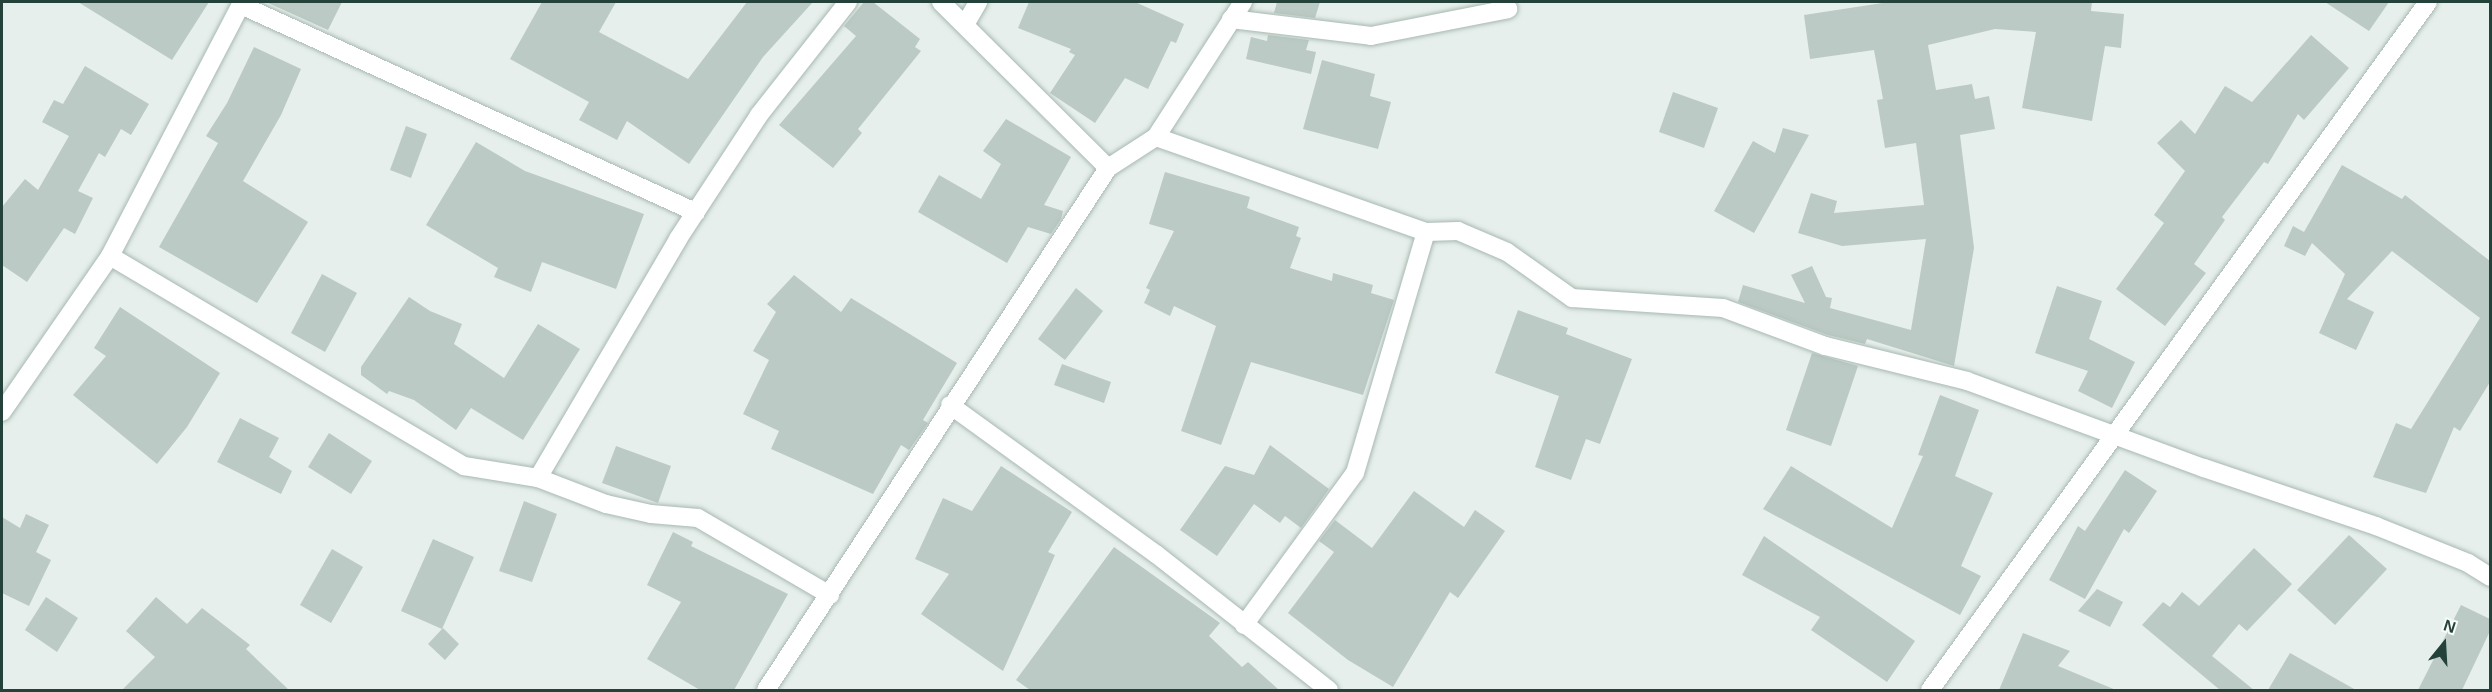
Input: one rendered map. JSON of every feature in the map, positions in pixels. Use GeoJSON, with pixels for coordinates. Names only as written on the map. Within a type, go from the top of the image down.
{"type":"FeatureCollection","features":[{"type":"Feature","properties":{"kind":"street"},"geometry":{"type":"LineString","coordinates":[[538,478],[696,212],[759,115],[848,2]]}},
{"type":"Feature","properties":{"kind":"street"},"geometry":{"type":"LineString","coordinates":[[941,2],[966,23],[1108,168]]}},
{"type":"Feature","properties":{"kind":"street"},"geometry":{"type":"LineString","coordinates":[[966,23],[978,2]]}},
{"type":"Feature","properties":{"kind":"street"},"geometry":{"type":"LineString","coordinates":[[766,690],[830,595],[950,405],[1108,168],[1156,137],[1243,2]]}},
{"type":"Feature","properties":{"kind":"street"},"geometry":{"type":"LineString","coordinates":[[1930,690],[2428,2]]}},
{"type":"Feature","properties":{"kind":"street"},"geometry":{"type":"LineString","coordinates":[[2,412],[110,256],[242,3],[696,212]]}},
{"type":"Feature","properties":{"kind":"street"},"geometry":{"type":"LineString","coordinates":[[1231,19],[1371,36],[1508,9]]}},
{"type":"Feature","properties":{"kind":"street"},"geometry":{"type":"LineString","coordinates":[[1156,137],[1426,232],[1458,231],[1507,252],[1572,298],[1723,308],[1825,346],[1967,381],[2116,436],[2376,526],[2468,563],[2490,577]]}},
{"type":"Feature","properties":{"kind":"street"},"geometry":{"type":"LineString","coordinates":[[1244,626],[1355,473],[1426,232]]}},
{"type":"Feature","properties":{"kind":"street"},"geometry":{"type":"LineString","coordinates":[[110,256],[464,466],[538,478],[606,504],[651,514],[698,518],[830,595]]}},
{"type":"Feature","properties":{"kind":"street"},"geometry":{"type":"LineString","coordinates":[[950,405],[1156,554],[1244,626],[1329,690]]}},
{"type":"Feature","properties":{"kind":"building"},"geometry":{"type":"Polygon","coordinates":[[[78,2],[209,2],[172,60],[78,2]]]}},
{"type":"Feature","properties":{"kind":"building"},"geometry":{"type":"Polygon","coordinates":[[[266,2],[342,2],[328,30],[266,2]]]}},
{"type":"Feature","properties":{"kind":"building"},"geometry":{"type":"Polygon","coordinates":[[[542,2],[616,2],[599,32],[688,79],[747,2],[813,2],[763,57],[689,164],[627,121],[617,140],[579,120],[589,102],[510,59],[542,2]]]}},
{"type":"Feature","properties":{"kind":"building"},"geometry":{"type":"Polygon","coordinates":[[[864,2],[873,2],[920,39],[915,47],[921,51],[858,129],[862,133],[833,168],[779,125],[856,36],[844,26],[864,2]]]}},
{"type":"Feature","properties":{"kind":"building"},"geometry":{"type":"Polygon","coordinates":[[[1029,2],[1135,2],[1184,24],[1176,43],[1171,41],[1148,89],[1125,78],[1095,123],[1050,93],[1075,55],[1069,52],[1071,49],[1018,28],[1029,2]]]}},
{"type":"Feature","properties":{"kind":"building"},"geometry":{"type":"Polygon","coordinates":[[[1277,2],[1320,2],[1315,18],[1274,13],[1277,2]]]}},
{"type":"Feature","properties":{"kind":"building"},"geometry":{"type":"Polygon","coordinates":[[[1889,2],[2092,2],[2091,11],[2124,14],[2121,48],[2105,46],[2092,121],[2022,108],[2036,32],[1995,29],[1928,45],[1936,90],[1972,84],[1975,99],[1989,96],[1995,129],[1960,135],[1974,248],[1954,366],[1867,339],[1865,344],[1828,335],[1738,302],[1743,285],[1805,303],[1791,275],[1812,266],[1826,297],[1832,298],[1830,308],[1911,330],[1926,239],[1842,246],[1798,233],[1811,193],[1837,201],[1834,213],[1924,205],[1916,143],[1885,148],[1877,100],[1883,99],[1874,50],[1810,59],[1804,15],[1889,2]]]}},
{"type":"Feature","properties":{"kind":"building"},"geometry":{"type":"Polygon","coordinates":[[[2325,2],[2389,2],[2369,31],[2325,2]]]}},
{"type":"Feature","properties":{"kind":"building"},"geometry":{"type":"Polygon","coordinates":[[[1268,35],[1309,40],[1306,50],[1316,52],[1311,74],[1246,59],[1251,37],[1267,41],[1268,35]]]}},
{"type":"Feature","properties":{"kind":"building"},"geometry":{"type":"Polygon","coordinates":[[[2311,35],[2349,68],[2304,120],[2298,114],[2268,164],[2264,162],[2222,217],[2225,220],[2194,264],[2206,273],[2165,326],[2116,289],[2164,223],[2154,215],[2185,171],[2157,143],[2181,120],[2195,134],[2225,86],[2252,102],[2311,35]]]}},
{"type":"Feature","properties":{"kind":"building"},"geometry":{"type":"Polygon","coordinates":[[[254,47],[301,69],[281,115],[243,181],[308,222],[257,303],[159,247],[218,143],[206,136],[227,103],[254,47]]]}},
{"type":"Feature","properties":{"kind":"building"},"geometry":{"type":"Polygon","coordinates":[[[1322,60],[1375,74],[1370,96],[1391,102],[1378,149],[1303,129],[1322,60]]]}},
{"type":"Feature","properties":{"kind":"building"},"geometry":{"type":"Polygon","coordinates":[[[85,66],[149,104],[131,135],[121,129],[105,157],[99,153],[78,191],[93,198],[75,234],[64,228],[27,282],[2,265],[2,207],[25,179],[38,190],[69,136],[42,122],[54,100],[63,104],[85,66]]]}},
{"type":"Feature","properties":{"kind":"building"},"geometry":{"type":"Polygon","coordinates":[[[1673,92],[1718,108],[1704,148],[1659,132],[1673,92]]]}},
{"type":"Feature","properties":{"kind":"building"},"geometry":{"type":"Polygon","coordinates":[[[1006,119],[1071,157],[1044,205],[1063,211],[1061,219],[1051,234],[1028,227],[1007,263],[918,212],[939,175],[981,199],[1001,164],[983,151],[1006,119]]]}},
{"type":"Feature","properties":{"kind":"building"},"geometry":{"type":"Polygon","coordinates":[[[406,126],[427,134],[411,178],[390,170],[406,126]]]}},
{"type":"Feature","properties":{"kind":"building"},"geometry":{"type":"Polygon","coordinates":[[[1783,128],[1809,135],[1754,233],[1714,211],[1753,141],[1775,153],[1783,128]]]}},
{"type":"Feature","properties":{"kind":"building"},"geometry":{"type":"Polygon","coordinates":[[[476,142],[525,171],[644,214],[616,289],[542,262],[531,292],[494,277],[498,268],[426,225],[476,142]]]}},
{"type":"Feature","properties":{"kind":"building"},"geometry":{"type":"Polygon","coordinates":[[[2342,165],[2402,199],[2405,195],[2490,261],[2490,382],[2460,431],[2454,427],[2426,493],[2373,477],[2396,423],[2411,429],[2480,318],[2392,251],[2347,299],[2374,312],[2356,350],[2319,333],[2345,274],[2312,243],[2305,256],[2284,246],[2293,226],[2304,232],[2342,165]]]}},
{"type":"Feature","properties":{"kind":"building"},"geometry":{"type":"Polygon","coordinates":[[[1165,172],[1250,197],[1247,208],[1299,227],[1296,236],[1301,238],[1290,268],[1332,281],[1333,273],[1373,285],[1371,293],[1394,300],[1363,395],[1251,362],[1221,445],[1181,431],[1216,326],[1174,306],[1170,316],[1144,303],[1150,290],[1146,288],[1174,231],[1149,224],[1165,172]]]}},
{"type":"Feature","properties":{"kind":"building"},"geometry":{"type":"Polygon","coordinates":[[[322,274],[357,293],[325,352],[291,333],[322,274]]]}},
{"type":"Feature","properties":{"kind":"building"},"geometry":{"type":"Polygon","coordinates":[[[794,275],[841,312],[851,298],[957,363],[923,420],[928,423],[909,450],[901,445],[873,494],[771,449],[779,431],[743,414],[769,360],[753,351],[776,312],[767,304],[794,275]]]}},
{"type":"Feature","properties":{"kind":"building"},"geometry":{"type":"Polygon","coordinates":[[[2057,286],[2102,301],[2089,339],[2135,362],[2112,408],[2078,391],[2088,371],[2035,353],[2057,286]]]}},
{"type":"Feature","properties":{"kind":"building"},"geometry":{"type":"Polygon","coordinates":[[[1076,288],[1103,311],[1065,360],[1038,339],[1076,288]]]}},
{"type":"Feature","properties":{"kind":"building"},"geometry":{"type":"Polygon","coordinates":[[[409,297],[430,311],[462,324],[454,344],[504,378],[538,324],[580,349],[523,440],[471,408],[456,430],[414,400],[389,391],[387,394],[361,375],[361,367],[409,297]]]}},
{"type":"Feature","properties":{"kind":"building"},"geometry":{"type":"Polygon","coordinates":[[[120,307],[220,373],[187,427],[157,464],[73,395],[106,356],[94,348],[120,307]]]}},
{"type":"Feature","properties":{"kind":"building"},"geometry":{"type":"Polygon","coordinates":[[[1518,310],[1568,328],[1566,334],[1632,359],[1600,444],[1586,439],[1571,480],[1535,467],[1559,396],[1495,373],[1518,310]]]}},
{"type":"Feature","properties":{"kind":"building"},"geometry":{"type":"Polygon","coordinates":[[[1812,353],[1858,366],[1831,446],[1786,430],[1812,353]]]}},
{"type":"Feature","properties":{"kind":"building"},"geometry":{"type":"Polygon","coordinates":[[[1062,364],[1111,382],[1104,403],[1054,385],[1062,364]]]}},
{"type":"Feature","properties":{"kind":"building"},"geometry":{"type":"Polygon","coordinates":[[[1940,395],[1979,410],[1955,476],[1993,493],[1961,566],[1981,576],[1960,615],[1763,509],[1791,466],[1892,528],[1923,456],[1918,455],[1940,395]]]}},
{"type":"Feature","properties":{"kind":"building"},"geometry":{"type":"Polygon","coordinates":[[[240,418],[279,438],[269,457],[292,471],[281,494],[217,462],[240,418]]]}},
{"type":"Feature","properties":{"kind":"building"},"geometry":{"type":"Polygon","coordinates":[[[329,433],[372,461],[351,494],[308,467],[329,433]]]}},
{"type":"Feature","properties":{"kind":"building"},"geometry":{"type":"Polygon","coordinates":[[[1270,445],[1329,489],[1301,528],[1285,516],[1280,523],[1254,504],[1217,556],[1180,530],[1225,466],[1254,475],[1270,445]]]}},
{"type":"Feature","properties":{"kind":"building"},"geometry":{"type":"Polygon","coordinates":[[[616,446],[671,466],[658,503],[602,483],[616,446]]]}},
{"type":"Feature","properties":{"kind":"building"},"geometry":{"type":"Polygon","coordinates":[[[1001,466],[1072,512],[1048,552],[1055,555],[1003,671],[921,614],[949,574],[915,559],[943,498],[972,511],[1001,466]]]}},
{"type":"Feature","properties":{"kind":"building"},"geometry":{"type":"Polygon","coordinates":[[[2125,470],[2157,491],[2129,533],[2124,529],[2085,599],[2049,580],[2078,526],[2085,531],[2125,470]]]}},
{"type":"Feature","properties":{"kind":"building"},"geometry":{"type":"Polygon","coordinates":[[[1414,491],[1464,527],[1475,510],[1505,531],[1458,598],[1450,592],[1393,687],[1348,660],[1288,613],[1334,552],[1319,541],[1335,520],[1372,548],[1414,491]]]}},
{"type":"Feature","properties":{"kind":"building"},"geometry":{"type":"Polygon","coordinates":[[[524,501],[557,514],[532,582],[499,571],[524,501]]]}},
{"type":"Feature","properties":{"kind":"building"},"geometry":{"type":"Polygon","coordinates":[[[26,514],[49,525],[36,552],[51,560],[29,606],[2,593],[2,517],[20,528],[26,514]]]}},
{"type":"Feature","properties":{"kind":"building"},"geometry":{"type":"Polygon","coordinates":[[[673,532],[693,542],[691,546],[788,594],[734,690],[700,690],[647,659],[681,602],[647,585],[673,532]]]}},
{"type":"Feature","properties":{"kind":"building"},"geometry":{"type":"Polygon","coordinates":[[[2349,535],[2387,569],[2335,625],[2297,590],[2349,535]]]}},
{"type":"Feature","properties":{"kind":"building"},"geometry":{"type":"Polygon","coordinates":[[[1764,536],[1915,641],[1887,682],[1811,630],[1820,617],[1742,575],[1764,536]]]}},
{"type":"Feature","properties":{"kind":"building"},"geometry":{"type":"Polygon","coordinates":[[[433,539],[474,557],[442,629],[401,611],[433,539]]]}},
{"type":"Feature","properties":{"kind":"building"},"geometry":{"type":"Polygon","coordinates":[[[1114,547],[1220,623],[1209,636],[1242,667],[1248,662],[1279,690],[1030,690],[1016,680],[1114,547]]]}},
{"type":"Feature","properties":{"kind":"building"},"geometry":{"type":"Polygon","coordinates":[[[2254,548],[2292,584],[2247,631],[2239,624],[2212,656],[2254,690],[2220,690],[2142,625],[2163,602],[2170,607],[2182,592],[2199,606],[2254,548]]]}},
{"type":"Feature","properties":{"kind":"building"},"geometry":{"type":"Polygon","coordinates":[[[332,549],[363,567],[331,623],[300,605],[332,549]]]}},
{"type":"Feature","properties":{"kind":"building"},"geometry":{"type":"Polygon","coordinates":[[[2097,589],[2123,602],[2110,627],[2078,611],[2097,589]]]}},
{"type":"Feature","properties":{"kind":"building"},"geometry":{"type":"Polygon","coordinates":[[[46,597],[78,618],[57,652],[25,630],[46,597]]]}},
{"type":"Feature","properties":{"kind":"building"},"geometry":{"type":"Polygon","coordinates":[[[156,597],[187,624],[202,608],[250,645],[246,649],[289,690],[122,690],[155,657],[126,631],[156,597]]]}},
{"type":"Feature","properties":{"kind":"building"},"geometry":{"type":"Polygon","coordinates":[[[2461,605],[2490,619],[2490,631],[2462,690],[2418,690],[2461,605]]]}},
{"type":"Feature","properties":{"kind":"building"},"geometry":{"type":"Polygon","coordinates":[[[443,628],[459,644],[445,660],[428,644],[443,628]]]}},
{"type":"Feature","properties":{"kind":"building"},"geometry":{"type":"Polygon","coordinates":[[[2023,633],[2070,651],[2058,666],[2116,690],[1999,690],[2023,633]]]}},
{"type":"Feature","properties":{"kind":"building"},"geometry":{"type":"Polygon","coordinates":[[[2290,653],[2356,690],[2268,690],[2290,653]]]}}]}
